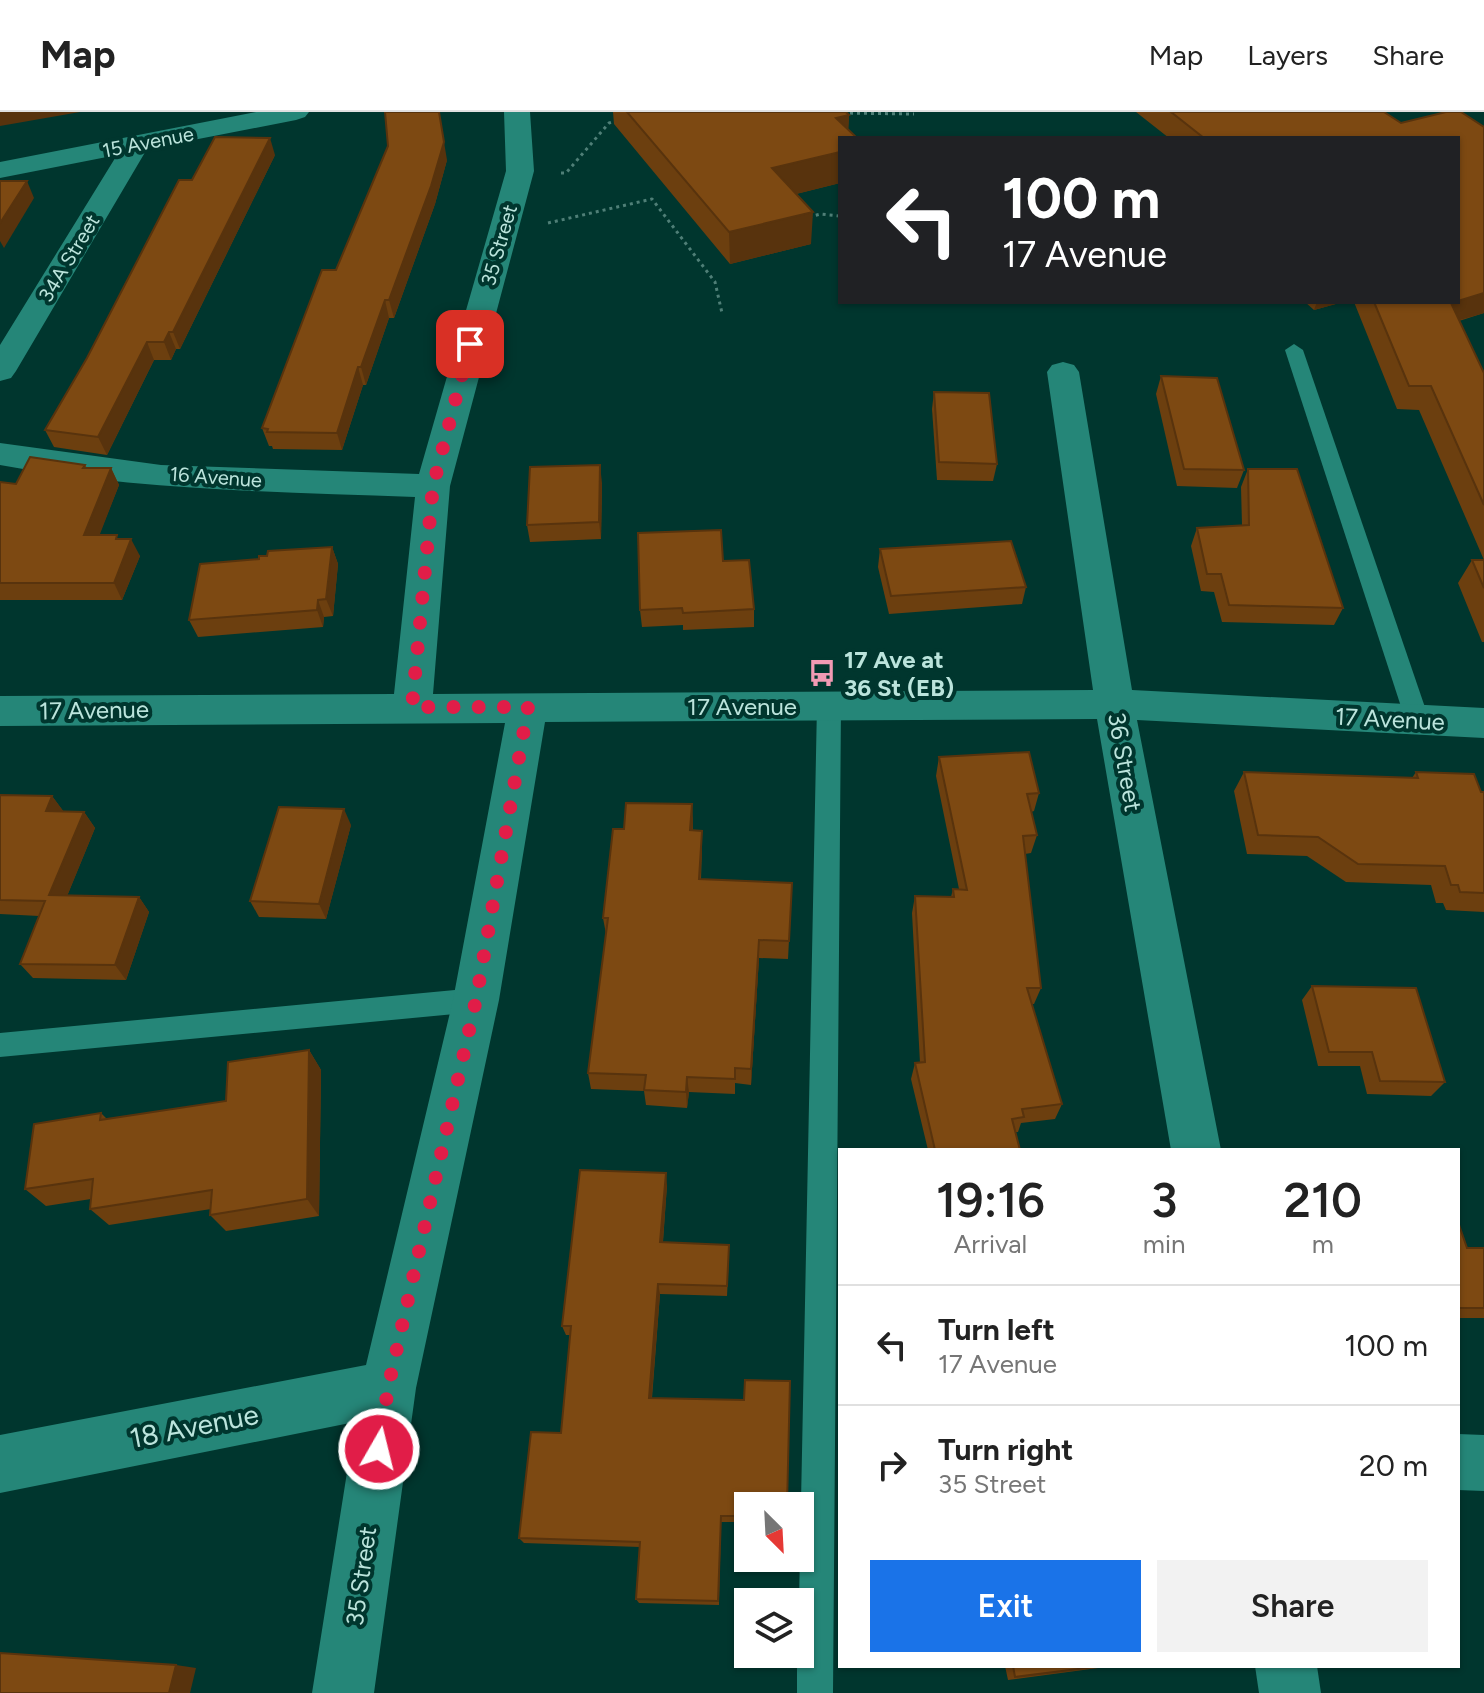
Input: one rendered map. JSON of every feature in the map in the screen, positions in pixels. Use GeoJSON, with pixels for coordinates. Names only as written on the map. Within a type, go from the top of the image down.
{"type":"FeatureCollection","features":[{"type":"Feature","properties":{"kind":"street","name":"15 Avenue"},"geometry":{"type":"LineString","coordinates":[[0,170],[296,112]]}},
{"type":"Feature","properties":{"kind":"street","name":"35 Street"},"geometry":{"type":"LineString","coordinates":[[412,707],[433,486],[520,171],[517,112]]}},
{"type":"Feature","properties":{"kind":"street","name":"34A Street"},"geometry":{"type":"LineString","coordinates":[[0,371],[137,144]]}},
{"type":"Feature","properties":{"kind":"street","name":"36 Street"},"geometry":{"type":"LineString","coordinates":[[1063,372],[1115,704],[1196,1148]]}},
{"type":"Feature","properties":{"kind":"street","name":"16 Avenue"},"geometry":{"type":"LineString","coordinates":[[0,454],[43,462],[231,479],[433,486]]}},
{"type":"Feature","properties":{"kind":"street","name":"17 Avenue"},"geometry":{"type":"LineString","coordinates":[[0,711],[1115,704],[1484,723]]}},
{"type":"Feature","properties":{"kind":"street","name":"35 Street"},"geometry":{"type":"LineString","coordinates":[[343,1693],[388,1388],[476,1000],[528,707]]}},
{"type":"Feature","properties":{"kind":"street","name":"18 Avenue"},"geometry":{"type":"LineString","coordinates":[[0,1464],[388,1388]]}},
{"type":"Feature","properties":{"kind":"street"},"geometry":{"type":"LineString","coordinates":[[1460,1462],[1484,1463]]}},
{"type":"Feature","properties":{"kind":"street"},"geometry":{"type":"LineString","coordinates":[[1286,1668],[1290,1693]]}},
{"type":"Feature","properties":{"kind":"lane"},"geometry":{"type":"LineString","coordinates":[[1294,350],[1418,722]]}},
{"type":"Feature","properties":{"kind":"lane"},"geometry":{"type":"LineString","coordinates":[[815,1693],[829,705]]}},
{"type":"Feature","properties":{"kind":"lane"},"geometry":{"type":"LineString","coordinates":[[0,1045],[476,1000]]}},
{"type":"Feature","properties":{"kind":"path"},"geometry":{"type":"LineString","coordinates":[[840,113],[914,114]]}},
{"type":"Feature","properties":{"kind":"path"},"geometry":{"type":"LineString","coordinates":[[520,171],[566,173],[609,123],[630,118]]}},
{"type":"Feature","properties":{"kind":"path"},"geometry":{"type":"LineString","coordinates":[[503,229],[522,229],[652,199],[715,282],[722,313]]}},
{"type":"Feature","properties":{"kind":"path"},"geometry":{"type":"LineString","coordinates":[[807,218],[821,214],[838,216]]}},
{"type":"Feature","properties":{"kind":"building"},"geometry":{"type":"Polygon","coordinates":[[[385,112],[439,112],[444,142],[389,300],[385,300],[361,367],[358,367],[337,433],[267,432],[268,429],[262,428],[322,270],[336,270],[388,146],[385,112]]]}},
{"type":"Feature","properties":{"kind":"building"},"geometry":{"type":"Polygon","coordinates":[[[627,112],[846,112],[849,115],[836,118],[855,136],[838,136],[838,152],[772,168],[813,212],[729,232],[627,112]]]}},
{"type":"Feature","properties":{"kind":"building"},"geometry":{"type":"Polygon","coordinates":[[[1171,112],[1384,112],[1401,123],[1446,112],[1461,112],[1484,127],[1484,293],[1460,300],[1460,136],[1201,136],[1171,112]]]}},
{"type":"Feature","properties":{"kind":"building"},"geometry":{"type":"Polygon","coordinates":[[[215,137],[270,138],[173,332],[169,332],[164,342],[147,342],[98,437],[45,430],[87,358],[179,180],[192,180],[215,137]]]}},
{"type":"Feature","properties":{"kind":"building"},"geometry":{"type":"Polygon","coordinates":[[[0,181],[27,181],[0,223],[0,181]]]}},
{"type":"Feature","properties":{"kind":"building"},"geometry":{"type":"Polygon","coordinates":[[[1375,304],[1451,304],[1484,373],[1484,505],[1431,386],[1409,386],[1375,304]]]}},
{"type":"Feature","properties":{"kind":"building"},"geometry":{"type":"Polygon","coordinates":[[[1161,376],[1217,378],[1244,470],[1184,469],[1161,376]]]}},
{"type":"Feature","properties":{"kind":"building"},"geometry":{"type":"Polygon","coordinates":[[[934,392],[989,393],[997,464],[939,462],[934,392]]]}},
{"type":"Feature","properties":{"kind":"building"},"geometry":{"type":"Polygon","coordinates":[[[30,457],[85,465],[83,468],[111,468],[84,535],[117,535],[116,539],[131,539],[114,583],[0,583],[0,482],[16,484],[30,457]]]}},
{"type":"Feature","properties":{"kind":"building"},"geometry":{"type":"Polygon","coordinates":[[[600,465],[599,522],[527,525],[530,467],[600,465]]]}},
{"type":"Feature","properties":{"kind":"building"},"geometry":{"type":"Polygon","coordinates":[[[1248,469],[1297,469],[1343,608],[1229,605],[1221,574],[1207,574],[1197,528],[1249,525],[1248,469]]]}},
{"type":"Feature","properties":{"kind":"building"},"geometry":{"type":"Polygon","coordinates":[[[721,530],[723,561],[749,560],[754,609],[683,613],[682,608],[640,610],[638,533],[721,530]]]}},
{"type":"Feature","properties":{"kind":"building"},"geometry":{"type":"Polygon","coordinates":[[[1011,541],[1026,587],[891,596],[880,549],[1011,541]]]}},
{"type":"Feature","properties":{"kind":"building"},"geometry":{"type":"Polygon","coordinates":[[[332,547],[326,599],[318,600],[317,610],[189,620],[200,564],[259,559],[259,556],[267,556],[268,551],[332,547]]]}},
{"type":"Feature","properties":{"kind":"building"},"geometry":{"type":"Polygon","coordinates":[[[1472,560],[1484,560],[1484,588],[1472,560]]]}},
{"type":"Feature","properties":{"kind":"building"},"geometry":{"type":"Polygon","coordinates":[[[1029,752],[1039,793],[1027,794],[1037,835],[1023,836],[1041,988],[1027,988],[1062,1104],[1022,1109],[1024,1117],[1012,1119],[1019,1148],[935,1148],[915,1063],[925,1062],[915,896],[954,897],[953,889],[967,890],[939,757],[1029,752]]]}},
{"type":"Feature","properties":{"kind":"building"},"geometry":{"type":"Polygon","coordinates":[[[1244,772],[1418,778],[1416,772],[1474,774],[1481,792],[1484,792],[1484,893],[1460,892],[1458,885],[1451,885],[1445,866],[1358,864],[1318,837],[1258,835],[1244,772]]]}},
{"type":"Feature","properties":{"kind":"building"},"geometry":{"type":"Polygon","coordinates":[[[0,795],[52,796],[46,811],[84,812],[49,895],[139,897],[115,965],[20,964],[45,901],[0,900],[0,795]]]}},
{"type":"Feature","properties":{"kind":"building"},"geometry":{"type":"Polygon","coordinates":[[[626,803],[692,804],[690,830],[702,831],[699,879],[792,883],[789,941],[759,940],[751,1069],[735,1068],[735,1079],[687,1077],[686,1092],[644,1090],[646,1075],[588,1073],[608,918],[603,918],[613,829],[624,829],[626,803]]]}},
{"type":"Feature","properties":{"kind":"building"},"geometry":{"type":"Polygon","coordinates":[[[279,807],[344,809],[319,904],[250,901],[279,807]]]}},
{"type":"Feature","properties":{"kind":"building"},"geometry":{"type":"Polygon","coordinates":[[[1312,986],[1416,988],[1445,1082],[1380,1081],[1372,1052],[1329,1052],[1312,986]]]}},
{"type":"Feature","properties":{"kind":"building"},"geometry":{"type":"Polygon","coordinates":[[[309,1050],[307,1199],[210,1215],[212,1190],[90,1209],[93,1179],[25,1189],[34,1124],[101,1113],[100,1120],[226,1101],[228,1062],[309,1050]]]}},
{"type":"Feature","properties":{"kind":"building"},"geometry":{"type":"Polygon","coordinates":[[[580,1170],[666,1173],[660,1242],[729,1245],[727,1286],[658,1284],[649,1398],[744,1400],[745,1380],[790,1381],[787,1492],[734,1492],[734,1516],[721,1516],[718,1601],[636,1599],[640,1542],[519,1538],[531,1432],[561,1433],[571,1326],[562,1326],[580,1170]]]}},
{"type":"Feature","properties":{"kind":"building"},"geometry":{"type":"Polygon","coordinates":[[[1460,1228],[1467,1248],[1484,1248],[1484,1308],[1460,1308],[1460,1228]]]}},
{"type":"Feature","properties":{"kind":"building"},"geometry":{"type":"Polygon","coordinates":[[[0,1653],[176,1665],[169,1693],[0,1693],[0,1653]]]}},
{"type":"Feature","properties":{"kind":"building"},"geometry":{"type":"Polygon","coordinates":[[[1013,1668],[1086,1668],[1015,1677],[1013,1668]]]}},
{"type":"Feature","properties":{"kind":"place","name":"17 Ave at 36 St (EB)"},"geometry":{"type":"Point","coordinates":[822,673]}},
{"type":"Feature","properties":{"kind":"route"},"geometry":{"type":"LineString","coordinates":[[379,1449],[388,1388],[476,1000],[528,707],[412,707],[433,486],[470,344]]}}]}
